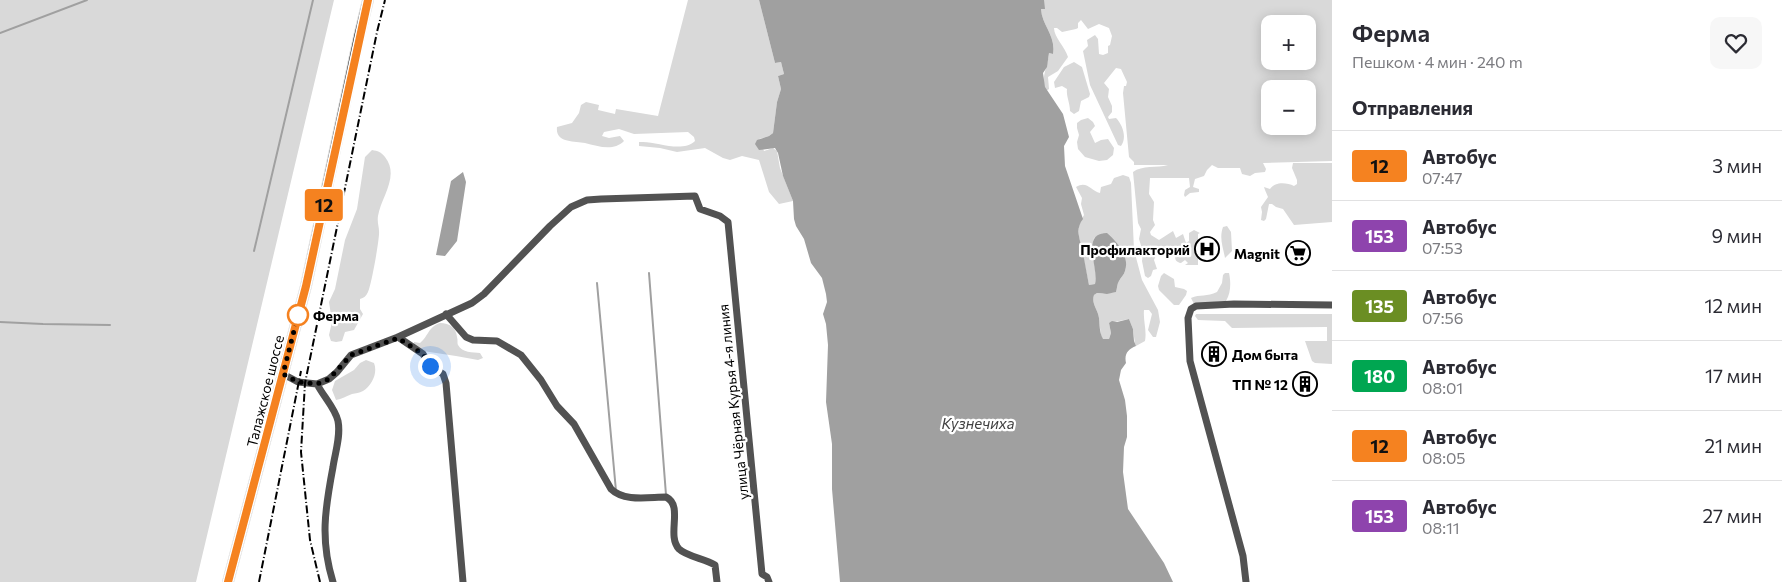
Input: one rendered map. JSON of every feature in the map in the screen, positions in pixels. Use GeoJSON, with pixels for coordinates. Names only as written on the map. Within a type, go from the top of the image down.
{"type":"FeatureCollection","features":[{"type":"Feature","properties":{"kind":"main road","name":"Талажское шоссе"},"geometry":{"type":"LineString","coordinates":[[228,582],[306,286],[368,0]]}},
{"type":"Feature","properties":{"kind":"street","name":"улица Чёрная Курья 4-я линия"},"geometry":{"type":"LineString","coordinates":[[446,314],[472,303],[484,294],[571,207],[587,200],[642,196],[695,196],[700,209],[725,219],[728,222],[762,574],[768,582]]}},
{"type":"Feature","properties":{"kind":"street"},"geometry":{"type":"LineString","coordinates":[[1246,582],[1243,556],[1190,361],[1188,318],[1191,309],[1196,306],[1234,304],[1332,305]]}},
{"type":"Feature","properties":{"kind":"street"},"geometry":{"type":"LineString","coordinates":[[283,374],[298,382],[317,384],[329,379],[351,355],[398,338],[446,314],[466,337],[473,340],[497,342],[521,354],[541,380],[557,406],[574,424],[610,489],[625,497],[666,497],[669,499],[674,506],[675,544],[680,550],[715,565],[717,582]]}},
{"type":"Feature","properties":{"kind":"street"},"geometry":{"type":"LineString","coordinates":[[398,338],[423,354],[430,366],[443,374],[446,383],[463,582]]}},
{"type":"Feature","properties":{"kind":"street"},"geometry":{"type":"LineString","coordinates":[[317,384],[336,414],[338,423],[338,436],[324,534],[326,561],[333,582]]}},
{"type":"Feature","properties":{"kind":"shaded area"},"geometry":{"type":"Polygon","coordinates":[[[0,0],[334,0],[196,582],[0,582],[0,0]]]}},
{"type":"Feature","properties":{"kind":"shaded area"},"geometry":{"type":"Polygon","coordinates":[[[688,0],[759,0],[775,63],[781,62],[784,74],[778,76],[781,89],[777,102],[773,133],[759,139],[764,151],[773,148],[777,151],[780,168],[793,201],[779,204],[769,192],[759,160],[742,156],[730,160],[705,148],[677,152],[639,146],[639,142],[649,142],[677,147],[684,146],[695,141],[694,137],[688,132],[634,134],[619,129],[604,132],[602,136],[609,138],[620,136],[624,141],[610,147],[600,147],[566,140],[559,136],[557,127],[572,123],[579,113],[581,105],[586,102],[599,105],[598,110],[615,114],[616,109],[658,116],[688,0]]]}},
{"type":"Feature","properties":{"kind":"shaded area"},"geometry":{"type":"Polygon","coordinates":[[[1044,0],[1332,0],[1332,161],[1263,163],[1266,169],[1265,172],[1255,173],[1250,176],[1242,174],[1240,168],[1218,168],[1212,165],[1204,176],[1195,179],[1193,187],[1199,189],[1199,192],[1190,193],[1185,197],[1185,190],[1190,187],[1189,178],[1150,178],[1149,194],[1154,202],[1153,220],[1155,225],[1150,232],[1151,235],[1159,240],[1173,231],[1176,238],[1183,234],[1186,243],[1189,241],[1189,233],[1194,230],[1200,233],[1198,234],[1198,265],[1185,265],[1188,263],[1185,260],[1181,263],[1176,261],[1176,248],[1171,246],[1158,251],[1154,260],[1157,269],[1153,270],[1148,278],[1145,276],[1142,261],[1143,252],[1139,239],[1141,229],[1138,223],[1133,172],[1141,168],[1168,165],[1134,165],[1134,162],[1129,157],[1123,93],[1127,82],[1121,69],[1116,68],[1104,83],[1109,89],[1108,97],[1112,106],[1112,112],[1108,117],[1109,119],[1116,118],[1121,124],[1124,139],[1121,146],[1118,145],[1090,85],[1083,51],[1088,46],[1087,40],[1095,35],[1098,39],[1099,54],[1108,53],[1108,46],[1112,36],[1109,28],[1099,24],[1088,29],[1081,20],[1076,29],[1062,32],[1054,28],[1068,57],[1058,71],[1048,77],[1049,89],[1046,91],[1044,77],[1049,53],[1053,54],[1053,41],[1041,9],[1044,9],[1044,0]]]}},
{"type":"Feature","properties":{"kind":"shaded area"},"geometry":{"type":"Polygon","coordinates":[[[1074,62],[1082,67],[1090,94],[1089,97],[1081,101],[1079,111],[1074,114],[1070,111],[1067,89],[1062,86],[1055,88],[1054,82],[1064,67],[1074,62]]]}},
{"type":"Feature","properties":{"kind":"shaded area"},"geometry":{"type":"Polygon","coordinates":[[[1088,118],[1095,126],[1090,132],[1095,143],[1108,139],[1114,148],[1113,155],[1107,160],[1099,161],[1085,157],[1078,149],[1079,135],[1077,123],[1088,118]]]}},
{"type":"Feature","properties":{"kind":"shaded area"},"geometry":{"type":"Polygon","coordinates":[[[372,150],[384,155],[391,172],[378,216],[379,235],[371,281],[367,293],[360,299],[360,309],[363,314],[354,330],[345,332],[342,341],[331,341],[329,335],[332,322],[329,302],[335,289],[345,240],[357,209],[365,157],[372,150]]]}},
{"type":"Feature","properties":{"kind":"shaded area"},"geometry":{"type":"Polygon","coordinates":[[[1293,163],[1332,163],[1332,222],[1294,225],[1283,209],[1272,204],[1269,204],[1266,219],[1264,221],[1261,220],[1261,207],[1268,197],[1264,187],[1270,189],[1278,184],[1294,186],[1297,184],[1292,168],[1293,163]]]}},
{"type":"Feature","properties":{"kind":"shaded area"},"geometry":{"type":"Polygon","coordinates":[[[1123,175],[1129,177],[1131,183],[1134,250],[1142,280],[1158,310],[1160,322],[1156,337],[1153,337],[1148,330],[1152,314],[1149,310],[1144,310],[1145,341],[1136,346],[1129,319],[1109,323],[1111,333],[1109,339],[1102,339],[1098,315],[1093,301],[1094,295],[1097,293],[1116,292],[1118,282],[1124,274],[1126,265],[1126,259],[1121,248],[1113,239],[1103,233],[1094,238],[1092,250],[1096,278],[1095,284],[1089,285],[1079,237],[1079,224],[1084,215],[1081,204],[1082,198],[1076,187],[1086,185],[1100,193],[1101,187],[1111,184],[1114,178],[1123,175]]]}},
{"type":"Feature","properties":{"kind":"shaded area"},"geometry":{"type":"Polygon","coordinates":[[[1227,226],[1231,232],[1232,251],[1225,258],[1221,235],[1223,227],[1227,226]]]}},
{"type":"Feature","properties":{"kind":"shaded area"},"geometry":{"type":"Polygon","coordinates":[[[1164,273],[1174,279],[1175,287],[1187,291],[1179,305],[1174,305],[1159,290],[1158,286],[1164,273]]]}},
{"type":"Feature","properties":{"kind":"shaded area"},"geometry":{"type":"Polygon","coordinates":[[[1225,273],[1229,273],[1230,284],[1229,295],[1226,301],[1194,304],[1191,298],[1217,292],[1225,273]]]}},
{"type":"Feature","properties":{"kind":"shaded area"},"geometry":{"type":"Polygon","coordinates":[[[1196,314],[1332,314],[1332,364],[1315,363],[1312,361],[1305,341],[1327,341],[1327,327],[1232,328],[1225,321],[1198,320],[1195,316],[1196,314]]]}},
{"type":"Feature","properties":{"kind":"shaded area"},"geometry":{"type":"Polygon","coordinates":[[[440,323],[450,325],[454,329],[460,348],[468,352],[480,353],[483,358],[478,360],[423,351],[414,346],[414,342],[420,343],[423,341],[433,327],[440,323]]]}},
{"type":"Feature","properties":{"kind":"shaded area"},"geometry":{"type":"Polygon","coordinates":[[[366,360],[374,363],[375,367],[375,375],[369,386],[362,392],[336,400],[332,390],[335,381],[354,370],[360,363],[366,360]]]}},
{"type":"Feature","properties":{"kind":"water","name":"Кузнечиха"},"geometry":{"type":"Polygon","coordinates":[[[759,0],[1044,0],[1045,9],[1041,9],[1042,15],[1053,41],[1053,54],[1049,53],[1047,67],[1043,73],[1045,87],[1063,114],[1069,137],[1064,146],[1065,166],[1083,219],[1079,227],[1079,236],[1089,285],[1095,284],[1096,277],[1092,245],[1094,239],[1099,234],[1107,233],[1122,250],[1126,260],[1125,271],[1118,282],[1116,292],[1107,294],[1097,293],[1093,298],[1103,339],[1109,339],[1111,333],[1109,323],[1129,319],[1136,346],[1127,352],[1126,363],[1121,370],[1119,380],[1125,400],[1127,416],[1123,472],[1128,509],[1164,563],[1173,582],[840,582],[832,489],[832,444],[826,402],[828,345],[823,314],[827,302],[826,294],[822,278],[811,263],[804,239],[796,226],[793,201],[783,176],[778,153],[775,148],[759,150],[755,144],[757,140],[773,133],[777,102],[781,89],[778,76],[784,74],[781,62],[775,63],[759,0]]]}},
{"type":"Feature","properties":{"kind":"water"},"geometry":{"type":"Polygon","coordinates":[[[463,172],[466,182],[457,241],[445,256],[436,255],[451,181],[463,172]]]}},
{"type":"Feature","properties":{"kind":"waterway"},"geometry":{"type":"LineString","coordinates":[[0,33],[87,0]]}},
{"type":"Feature","properties":{"kind":"waterway"},"geometry":{"type":"LineString","coordinates":[[254,251],[313,0]]}},
{"type":"Feature","properties":{"kind":"waterway"},"geometry":{"type":"LineString","coordinates":[[649,273],[666,495]]}},
{"type":"Feature","properties":{"kind":"waterway"},"geometry":{"type":"LineString","coordinates":[[597,283],[616,491]]}},
{"type":"Feature","properties":{"kind":"waterway"},"geometry":{"type":"LineString","coordinates":[[0,322],[110,325]]}},
{"type":"Feature","properties":{"kind":"railway"},"geometry":{"type":"LineString","coordinates":[[320,582],[310,540],[301,452],[305,383],[385,0]]}},
{"type":"Feature","properties":{"kind":"railway"},"geometry":{"type":"LineString","coordinates":[[259,582],[301,371]]}},
{"type":"Feature","properties":{"kind":"bus line","name":"12"},"geometry":{"type":"LineString","coordinates":[[228,582],[306,286],[368,0]]}},
{"type":"Feature","properties":{"kind":"place","name":"Профилакторий"},"geometry":{"type":"Point","coordinates":[1207,249]}},
{"type":"Feature","properties":{"kind":"place","name":"Magnit"},"geometry":{"type":"Point","coordinates":[1298,253]}},
{"type":"Feature","properties":{"kind":"place","name":"Ферма"},"geometry":{"type":"Point","coordinates":[298,315]}},
{"type":"Feature","properties":{"kind":"place","name":"Дом быта"},"geometry":{"type":"Point","coordinates":[1214,354]}},
{"type":"Feature","properties":{"kind":"place","name":"ТП № 12"},"geometry":{"type":"Point","coordinates":[1305,384]}},
{"type":"Feature","properties":{"kind":"route"},"geometry":{"type":"LineString","coordinates":[[298,315],[283,374],[298,382],[317,384],[329,379],[351,355],[398,338],[423,354],[430,366]]}}]}
